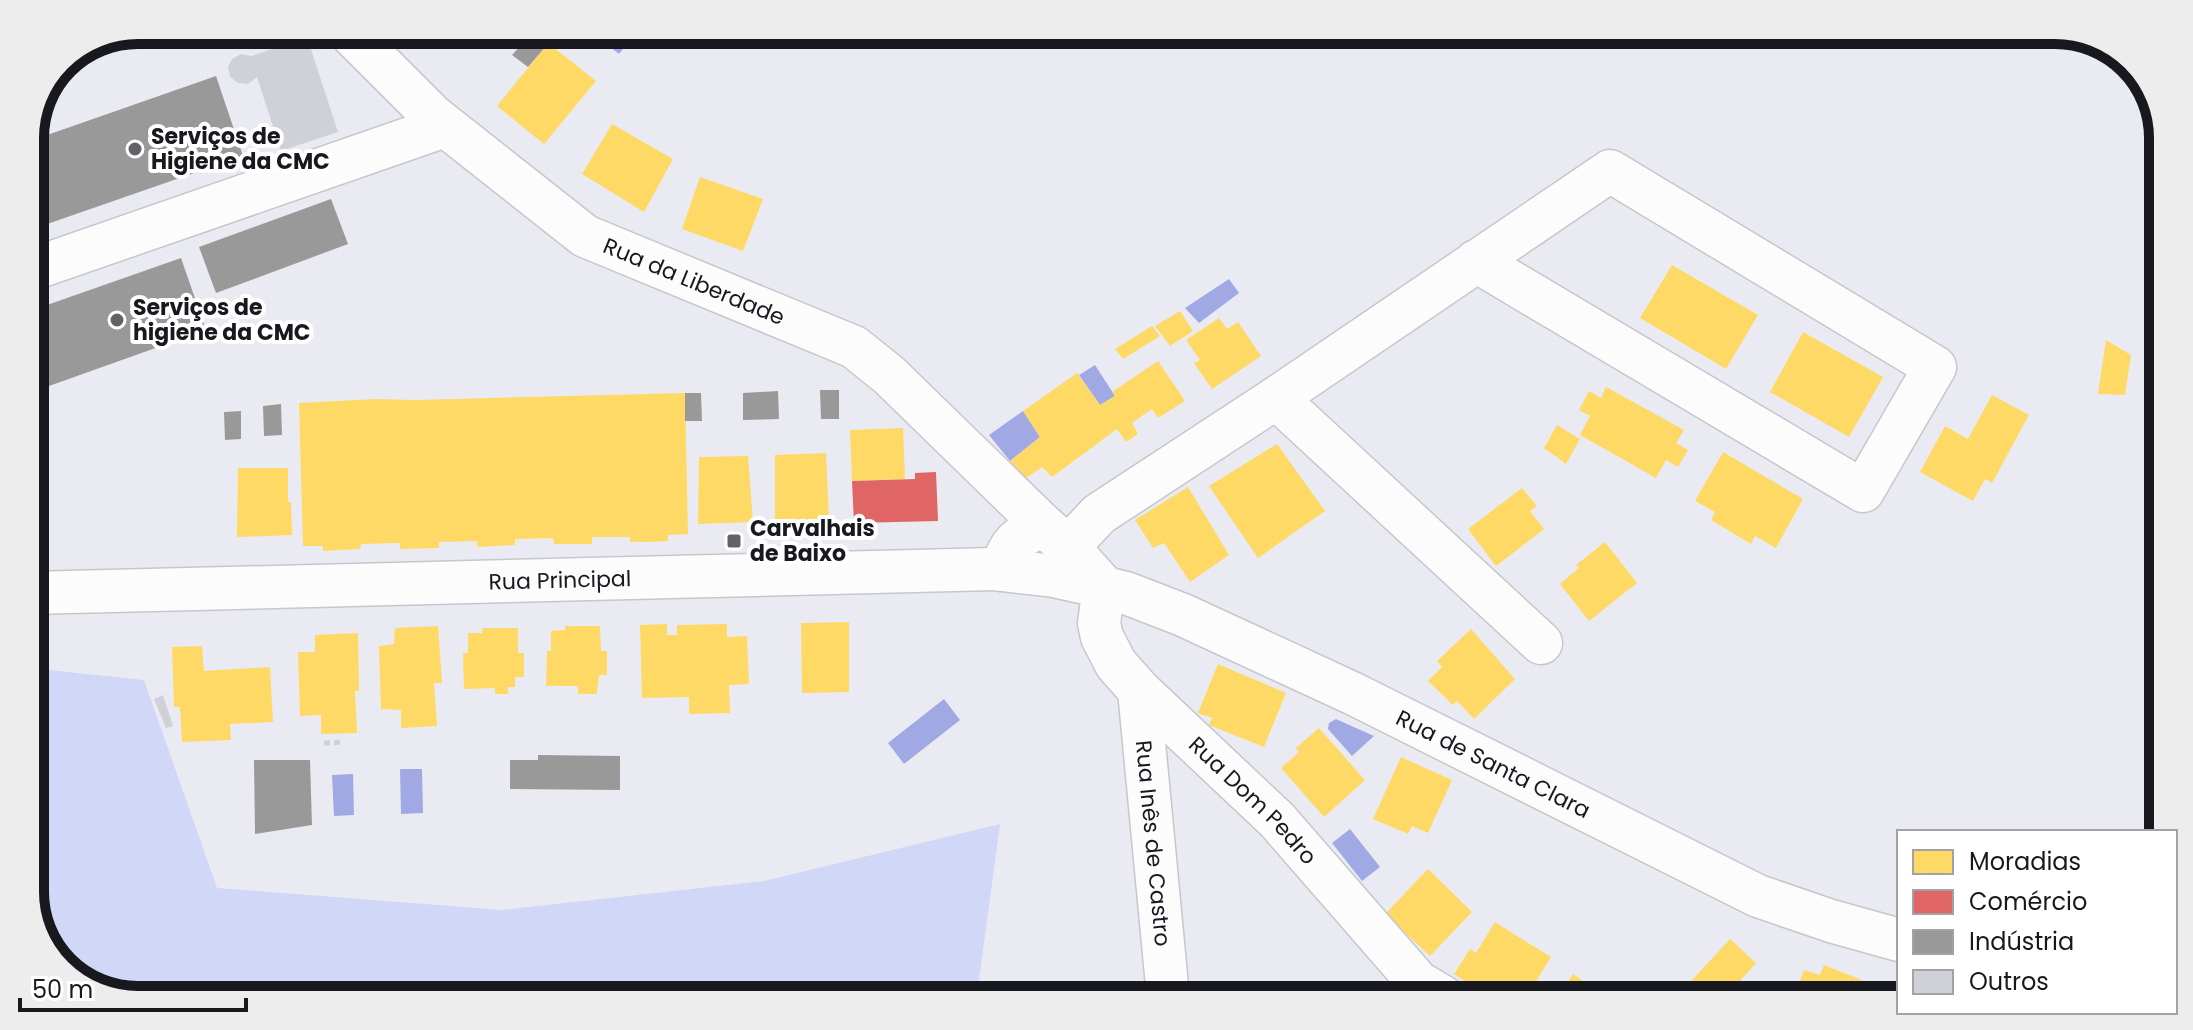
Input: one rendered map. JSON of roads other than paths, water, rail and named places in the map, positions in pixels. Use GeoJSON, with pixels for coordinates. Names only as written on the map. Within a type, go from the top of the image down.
{"type":"FeatureCollection","features":[{"type":"Feature","properties":{"kind":"street","name":"Rua da Liberdade"},"geometry":{"type":"LineString","coordinates":[[361,44],[445,126],[585,236],[854,347],[889,375],[1056,536],[1097,585]]}},
{"type":"Feature","properties":{"kind":"street"},"geometry":{"type":"LineString","coordinates":[[44,265],[445,126]]}},
{"type":"Feature","properties":{"kind":"street"},"geometry":{"type":"LineString","coordinates":[[1001,570],[1014,540],[1056,536],[1099,514],[1610,171],[1935,367],[1863,491],[1476,261]]}},
{"type":"Feature","properties":{"kind":"street"},"geometry":{"type":"LineString","coordinates":[[1276,398],[1541,643]]}},
{"type":"Feature","properties":{"kind":"street","name":"Rua Principal"},"geometry":{"type":"LineString","coordinates":[[44,593],[1001,570],[1097,585]]}},
{"type":"Feature","properties":{"kind":"street","name":"Rua Dom Pedro"},"geometry":{"type":"LineString","coordinates":[[1097,585],[1102,637],[1116,664],[1139,690],[1277,820],[1425,986]]}},
{"type":"Feature","properties":{"kind":"street","name":"Rua de Santa Clara"},"geometry":{"type":"LineString","coordinates":[[1097,585],[1183,615],[1354,694],[1758,896],[1897,939]]}},
{"type":"Feature","properties":{"kind":"street","name":"Rua Inês de Castro"},"geometry":{"type":"LineString","coordinates":[[1139,690],[1167,986]]}},
{"type":"Feature","properties":{"kind":"water"},"geometry":{"type":"Polygon","coordinates":[[[606,44],[627,44],[619,54],[606,44]]]}},
{"type":"Feature","properties":{"kind":"water"},"geometry":{"type":"Polygon","coordinates":[[[1229,279],[1239,293],[1199,323],[1185,308],[1229,279]]]}},
{"type":"Feature","properties":{"kind":"water"},"geometry":{"type":"Polygon","coordinates":[[[1095,365],[1115,396],[1100,405],[1079,375],[1095,365]]]}},
{"type":"Feature","properties":{"kind":"water"},"geometry":{"type":"Polygon","coordinates":[[[1023,411],[1040,437],[1010,461],[989,435],[1023,411]]]}},
{"type":"Feature","properties":{"kind":"water"},"geometry":{"type":"Polygon","coordinates":[[[944,699],[960,720],[904,764],[888,743],[944,699]]]}},
{"type":"Feature","properties":{"kind":"water"},"geometry":{"type":"Polygon","coordinates":[[[1336,719],[1374,736],[1352,756],[1328,729],[1329,723],[1336,719]]]}},
{"type":"Feature","properties":{"kind":"water"},"geometry":{"type":"Polygon","coordinates":[[[400,769],[422,769],[423,813],[401,814],[400,769]]]}},
{"type":"Feature","properties":{"kind":"water"},"geometry":{"type":"Polygon","coordinates":[[[353,774],[354,815],[334,816],[332,775],[353,774]]]}},
{"type":"Feature","properties":{"kind":"water"},"geometry":{"type":"Polygon","coordinates":[[[1350,829],[1380,867],[1362,881],[1332,843],[1350,829]]]}},
{"type":"Feature","properties":{"kind":"place","name":"Serviços de Higiene da CMC"},"geometry":{"type":"Point","coordinates":[135,149]}},
{"type":"Feature","properties":{"kind":"place","name":"Serviços de higiene da CMC"},"geometry":{"type":"Point","coordinates":[117,320]}},
{"type":"Feature","properties":{"kind":"place","name":"Carvalhais de Baixo"},"geometry":{"type":"Point","coordinates":[734,541]}}]}
